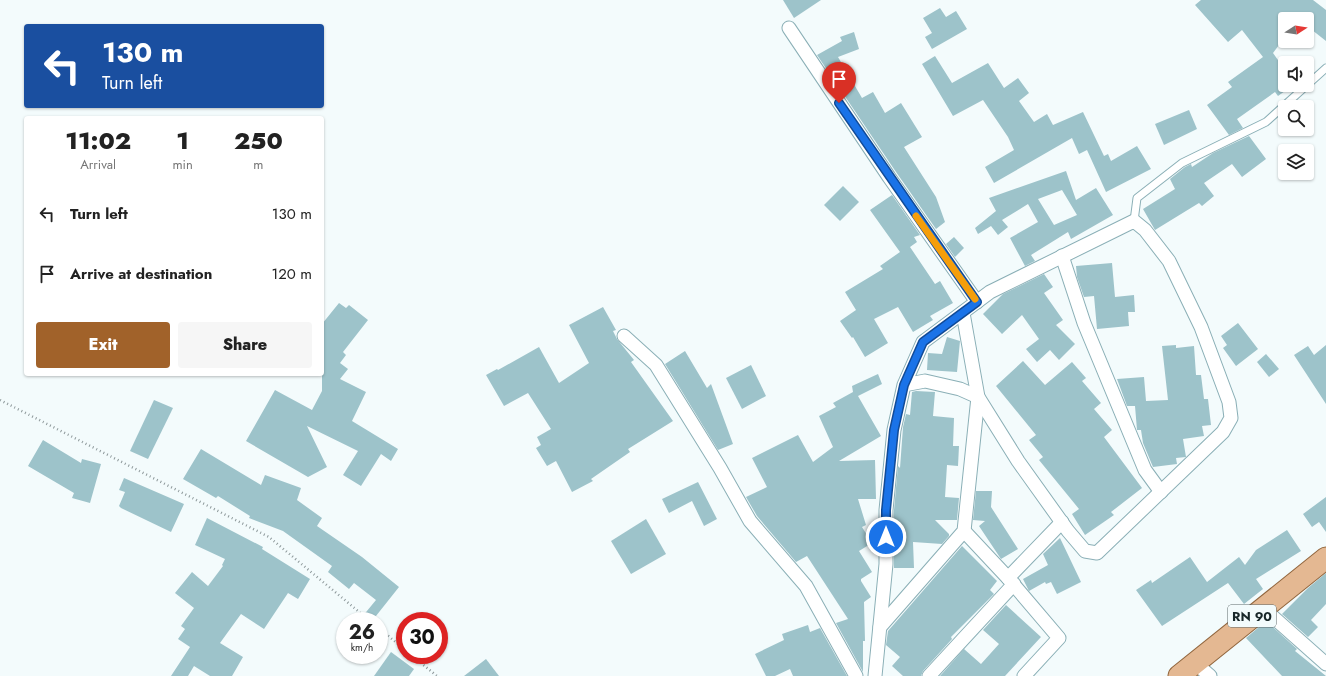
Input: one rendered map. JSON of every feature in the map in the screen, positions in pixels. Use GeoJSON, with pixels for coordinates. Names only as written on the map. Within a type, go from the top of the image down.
{"type":"FeatureCollection","features":[{"type":"Feature","properties":{"kind":"main road","name":"RN 90"},"geometry":{"type":"LineString","coordinates":[[1189,673],[1263,608],[1326,558]]}},
{"type":"Feature","properties":{"kind":"street"},"geometry":{"type":"LineString","coordinates":[[788,28],[889,177],[977,302]]}},
{"type":"Feature","properties":{"kind":"street"},"geometry":{"type":"LineString","coordinates":[[875,676],[886,564],[886,510],[894,430],[904,385],[923,342],[990,292],[1134,221],[1145,230],[1169,261],[1201,327],[1229,402],[1231,418],[1223,432],[1097,553],[1085,551],[1062,522],[1018,461],[978,397],[960,389],[925,381],[904,385]]}},
{"type":"Feature","properties":{"kind":"street"},"geometry":{"type":"LineString","coordinates":[[1062,256],[1084,323],[1145,470],[1162,492]]}},
{"type":"Feature","properties":{"kind":"street"},"geometry":{"type":"LineString","coordinates":[[880,627],[964,531],[978,397],[963,313]]}},
{"type":"Feature","properties":{"kind":"street"},"geometry":{"type":"LineString","coordinates":[[624,336],[656,365],[720,468],[750,521],[806,586],[856,676]]}},
{"type":"Feature","properties":{"kind":"street"},"geometry":{"type":"LineString","coordinates":[[929,676],[1062,522]]}},
{"type":"Feature","properties":{"kind":"street"},"geometry":{"type":"LineString","coordinates":[[964,531],[1011,581],[1059,638],[1024,676]]}},
{"type":"Feature","properties":{"kind":"street"},"geometry":{"type":"LineString","coordinates":[[1263,608],[1326,664]]}},
{"type":"Feature","properties":{"kind":"lane"},"geometry":{"type":"LineString","coordinates":[[1134,221],[1137,198],[1182,163],[1266,122],[1326,68]]}},
{"type":"Feature","properties":{"kind":"path"},"geometry":{"type":"LineString","coordinates":[[0,400],[269,537],[359,612]]}},
{"type":"Feature","properties":{"kind":"path"},"geometry":{"type":"LineString","coordinates":[[388,636],[396,642]]}},
{"type":"Feature","properties":{"kind":"path"},"geometry":{"type":"LineString","coordinates":[[423,664],[437,676]]}},
{"type":"Feature","properties":{"kind":"building"},"geometry":{"type":"Polygon","coordinates":[[[783,0],[821,0],[794,18],[783,0]]]}},
{"type":"Feature","properties":{"kind":"building"},"geometry":{"type":"Polygon","coordinates":[[[1201,0],[1313,0],[1326,10],[1326,41],[1314,32],[1314,12],[1278,12],[1278,46],[1273,53],[1278,60],[1278,92],[1284,92],[1278,96],[1275,92],[1237,119],[1243,128],[1229,135],[1207,105],[1232,87],[1228,82],[1263,57],[1242,30],[1228,42],[1195,5],[1201,0]]]}},
{"type":"Feature","properties":{"kind":"building"},"geometry":{"type":"Polygon","coordinates":[[[940,8],[946,17],[956,11],[967,29],[932,49],[925,37],[932,33],[923,18],[940,8]]]}},
{"type":"Feature","properties":{"kind":"building"},"geometry":{"type":"Polygon","coordinates":[[[854,32],[859,49],[838,57],[862,98],[873,92],[885,113],[901,103],[922,137],[904,147],[936,197],[945,222],[936,229],[817,55],[842,41],[840,37],[854,32]]]}},
{"type":"Feature","properties":{"kind":"building"},"geometry":{"type":"Polygon","coordinates":[[[935,56],[952,83],[988,63],[1004,88],[1018,78],[1029,93],[1019,101],[1034,122],[1047,114],[1053,125],[1083,112],[1104,156],[1108,154],[1111,161],[1137,146],[1151,169],[1106,192],[1087,150],[1079,154],[1072,138],[994,183],[985,167],[1014,150],[1008,137],[983,100],[953,116],[922,64],[935,56]]]}},
{"type":"Feature","properties":{"kind":"building"},"geometry":{"type":"Polygon","coordinates":[[[1189,110],[1197,129],[1164,145],[1155,124],[1189,110]]]}},
{"type":"Feature","properties":{"kind":"building"},"geometry":{"type":"Polygon","coordinates":[[[1249,136],[1266,159],[1242,177],[1232,164],[1204,183],[1214,196],[1202,206],[1199,203],[1155,230],[1143,209],[1175,189],[1170,179],[1185,167],[1191,164],[1192,167],[1213,153],[1249,136]]]}},
{"type":"Feature","properties":{"kind":"building"},"geometry":{"type":"Polygon","coordinates":[[[1066,171],[1076,200],[1096,188],[1113,215],[1071,239],[1068,232],[1031,255],[1035,261],[1025,266],[1010,238],[1038,222],[1028,204],[1002,220],[1008,227],[998,235],[991,226],[978,234],[975,228],[996,211],[989,198],[1066,171]],[[1062,190],[1038,199],[1054,225],[1077,215],[1062,190]]]}},
{"type":"Feature","properties":{"kind":"building"},"geometry":{"type":"Polygon","coordinates":[[[843,186],[859,202],[840,221],[824,205],[843,186]]]}},
{"type":"Feature","properties":{"kind":"building"},"geometry":{"type":"Polygon","coordinates":[[[892,195],[920,235],[914,237],[917,242],[910,247],[935,284],[940,281],[953,303],[930,316],[933,320],[913,332],[898,307],[874,319],[888,343],[865,357],[853,337],[852,338],[840,321],[856,310],[845,292],[883,269],[880,266],[900,252],[870,210],[892,195]]]}},
{"type":"Feature","properties":{"kind":"building"},"geometry":{"type":"Polygon","coordinates":[[[954,237],[964,248],[955,257],[946,244],[954,237]]]}},
{"type":"Feature","properties":{"kind":"building"},"geometry":{"type":"Polygon","coordinates":[[[1112,263],[1115,297],[1134,295],[1135,312],[1128,312],[1129,326],[1097,329],[1094,296],[1084,297],[1077,277],[1076,266],[1112,263]]]}},
{"type":"Feature","properties":{"kind":"building"},"geometry":{"type":"Polygon","coordinates":[[[1044,274],[1053,287],[1044,293],[1063,320],[1056,325],[1075,344],[1059,360],[1050,350],[1037,362],[1026,349],[1039,339],[1022,315],[1002,334],[983,314],[1003,294],[1044,274]]]}},
{"type":"Feature","properties":{"kind":"building"},"geometry":{"type":"Polygon","coordinates":[[[339,303],[346,308],[349,305],[368,320],[343,352],[346,355],[340,363],[348,369],[340,379],[366,392],[352,421],[398,449],[391,461],[381,454],[361,486],[343,475],[358,451],[307,426],[327,467],[308,477],[246,441],[275,390],[312,410],[322,391],[322,376],[324,376],[324,322],[339,303]]]}},
{"type":"Feature","properties":{"kind":"building"},"geometry":{"type":"Polygon","coordinates":[[[603,307],[616,330],[613,331],[617,339],[634,360],[631,362],[673,421],[628,449],[630,452],[591,479],[593,481],[572,492],[556,461],[547,466],[536,448],[541,445],[537,437],[551,429],[528,393],[504,406],[486,375],[539,347],[559,383],[589,363],[569,325],[603,307]]]}},
{"type":"Feature","properties":{"kind":"building"},"geometry":{"type":"Polygon","coordinates":[[[1238,323],[1258,349],[1236,366],[1223,348],[1227,345],[1221,336],[1238,323]]]}},
{"type":"Feature","properties":{"kind":"building"},"geometry":{"type":"Polygon","coordinates":[[[947,337],[960,341],[957,372],[927,370],[928,353],[942,354],[947,337]]]}},
{"type":"Feature","properties":{"kind":"building"},"geometry":{"type":"Polygon","coordinates":[[[1176,345],[1176,348],[1194,346],[1196,375],[1201,375],[1204,399],[1208,399],[1211,425],[1202,426],[1204,436],[1183,439],[1186,457],[1176,458],[1177,464],[1153,467],[1143,443],[1141,430],[1137,430],[1135,406],[1127,406],[1117,379],[1144,377],[1146,401],[1168,400],[1162,346],[1176,345]]]}},
{"type":"Feature","properties":{"kind":"building"},"geometry":{"type":"Polygon","coordinates":[[[1326,345],[1326,404],[1294,355],[1308,346],[1314,355],[1326,345]]]}},
{"type":"Feature","properties":{"kind":"building"},"geometry":{"type":"Polygon","coordinates":[[[685,351],[707,388],[711,384],[733,444],[718,450],[665,364],[685,351]]]}},
{"type":"Feature","properties":{"kind":"building"},"geometry":{"type":"Polygon","coordinates":[[[1266,354],[1279,369],[1269,377],[1257,362],[1266,354]]]}},
{"type":"Feature","properties":{"kind":"building"},"geometry":{"type":"Polygon","coordinates":[[[1023,361],[1045,385],[1072,362],[1086,378],[1082,381],[1101,403],[1094,409],[1112,430],[1104,437],[1142,488],[1111,512],[1114,515],[1085,535],[1072,514],[1079,509],[1039,460],[1043,457],[1029,440],[1036,435],[996,386],[1023,361]]]}},
{"type":"Feature","properties":{"kind":"building"},"geometry":{"type":"Polygon","coordinates":[[[751,365],[766,396],[742,409],[726,378],[751,365]]]}},
{"type":"Feature","properties":{"kind":"building"},"geometry":{"type":"Polygon","coordinates":[[[878,374],[882,384],[858,396],[881,436],[839,461],[875,460],[876,499],[858,499],[866,525],[862,527],[872,543],[859,551],[872,572],[861,579],[871,597],[864,602],[865,641],[863,641],[863,672],[836,623],[848,619],[807,556],[796,562],[757,516],[746,497],[767,487],[752,458],[798,435],[813,462],[833,447],[819,416],[836,407],[833,403],[853,392],[852,386],[878,374]]]}},
{"type":"Feature","properties":{"kind":"building"},"geometry":{"type":"Polygon","coordinates":[[[912,392],[935,392],[933,416],[954,418],[953,446],[959,446],[958,466],[947,465],[945,497],[959,498],[957,520],[935,520],[949,534],[949,536],[942,544],[913,542],[914,568],[894,568],[894,510],[898,466],[900,468],[903,427],[906,414],[910,415],[912,392]]]}},
{"type":"Feature","properties":{"kind":"building"},"geometry":{"type":"Polygon","coordinates":[[[154,400],[173,408],[148,459],[130,451],[154,400]]]}},
{"type":"Feature","properties":{"kind":"building"},"geometry":{"type":"Polygon","coordinates":[[[43,440],[81,463],[82,459],[101,464],[90,503],[72,498],[74,493],[28,466],[43,440]]]}},
{"type":"Feature","properties":{"kind":"building"},"geometry":{"type":"Polygon","coordinates":[[[201,449],[261,485],[265,475],[301,488],[297,500],[322,518],[317,526],[362,557],[399,587],[379,612],[366,612],[376,600],[354,583],[349,589],[328,572],[332,566],[283,531],[249,518],[250,516],[218,496],[216,498],[183,479],[201,449]]]}},
{"type":"Feature","properties":{"kind":"building"},"geometry":{"type":"Polygon","coordinates":[[[124,478],[184,504],[171,532],[119,506],[125,492],[119,490],[124,478]]]}},
{"type":"Feature","properties":{"kind":"building"},"geometry":{"type":"Polygon","coordinates":[[[698,482],[717,519],[704,526],[692,501],[669,513],[662,499],[698,482]]]}},
{"type":"Feature","properties":{"kind":"building"},"geometry":{"type":"Polygon","coordinates":[[[976,491],[992,491],[991,507],[1018,549],[1001,559],[979,526],[985,521],[973,520],[976,491]]]}},
{"type":"Feature","properties":{"kind":"building"},"geometry":{"type":"Polygon","coordinates":[[[1326,497],[1326,532],[1319,522],[1312,527],[1303,514],[1326,497]]]}},
{"type":"Feature","properties":{"kind":"building"},"geometry":{"type":"Polygon","coordinates":[[[207,518],[263,547],[262,549],[310,579],[298,599],[288,593],[264,629],[241,614],[220,643],[243,657],[232,676],[210,676],[194,666],[188,676],[171,676],[190,647],[178,639],[185,629],[181,626],[194,608],[175,593],[192,572],[208,586],[223,566],[222,565],[225,559],[195,545],[207,518]]]}},
{"type":"Feature","properties":{"kind":"building"},"geometry":{"type":"Polygon","coordinates":[[[646,519],[666,554],[631,574],[611,541],[646,519]]]}},
{"type":"Feature","properties":{"kind":"building"},"geometry":{"type":"Polygon","coordinates":[[[1287,530],[1301,551],[1256,579],[1263,589],[1244,604],[1228,583],[1162,626],[1136,590],[1151,580],[1152,583],[1190,557],[1207,582],[1239,557],[1245,565],[1256,550],[1287,530]]]}},
{"type":"Feature","properties":{"kind":"building"},"geometry":{"type":"Polygon","coordinates":[[[1060,538],[1081,582],[1057,594],[1051,582],[1046,584],[1045,582],[1029,591],[1023,579],[1048,565],[1043,554],[1060,538]]]}},
{"type":"Feature","properties":{"kind":"building"},"geometry":{"type":"Polygon","coordinates":[[[962,546],[997,581],[990,590],[994,594],[951,637],[952,639],[923,671],[921,676],[903,676],[892,666],[900,657],[886,645],[888,631],[962,546]]]}},
{"type":"Feature","properties":{"kind":"building"},"geometry":{"type":"Polygon","coordinates":[[[1326,573],[1326,604],[1311,620],[1318,627],[1308,637],[1282,614],[1308,588],[1326,573]]]}},
{"type":"Feature","properties":{"kind":"building"},"geometry":{"type":"Polygon","coordinates":[[[1006,605],[1041,637],[1005,676],[940,676],[964,649],[981,664],[999,644],[983,630],[1006,605]]]}},
{"type":"Feature","properties":{"kind":"building"},"geometry":{"type":"Polygon","coordinates":[[[1266,621],[1297,649],[1295,651],[1326,676],[1282,676],[1246,638],[1266,621]]]}},
{"type":"Feature","properties":{"kind":"building"},"geometry":{"type":"Polygon","coordinates":[[[808,625],[810,632],[820,628],[847,676],[793,676],[790,669],[775,676],[766,676],[755,654],[784,640],[782,634],[808,625]]]}},
{"type":"Feature","properties":{"kind":"building"},"geometry":{"type":"Polygon","coordinates":[[[391,652],[396,656],[396,664],[407,664],[414,669],[409,676],[374,676],[382,664],[388,664],[388,656],[391,652]]]}},
{"type":"Feature","properties":{"kind":"building"},"geometry":{"type":"Polygon","coordinates":[[[486,659],[499,676],[464,676],[486,659]]]}},
{"type":"Feature","properties":{"kind":"slow traffic"},"geometry":{"type":"LineString","coordinates":[[916,216],[975,299]]}},
{"type":"Feature","properties":{"kind":"route"},"geometry":{"type":"LineString","coordinates":[[839,103],[977,302],[923,342],[904,385],[894,430],[886,510],[886,537]]}}]}
